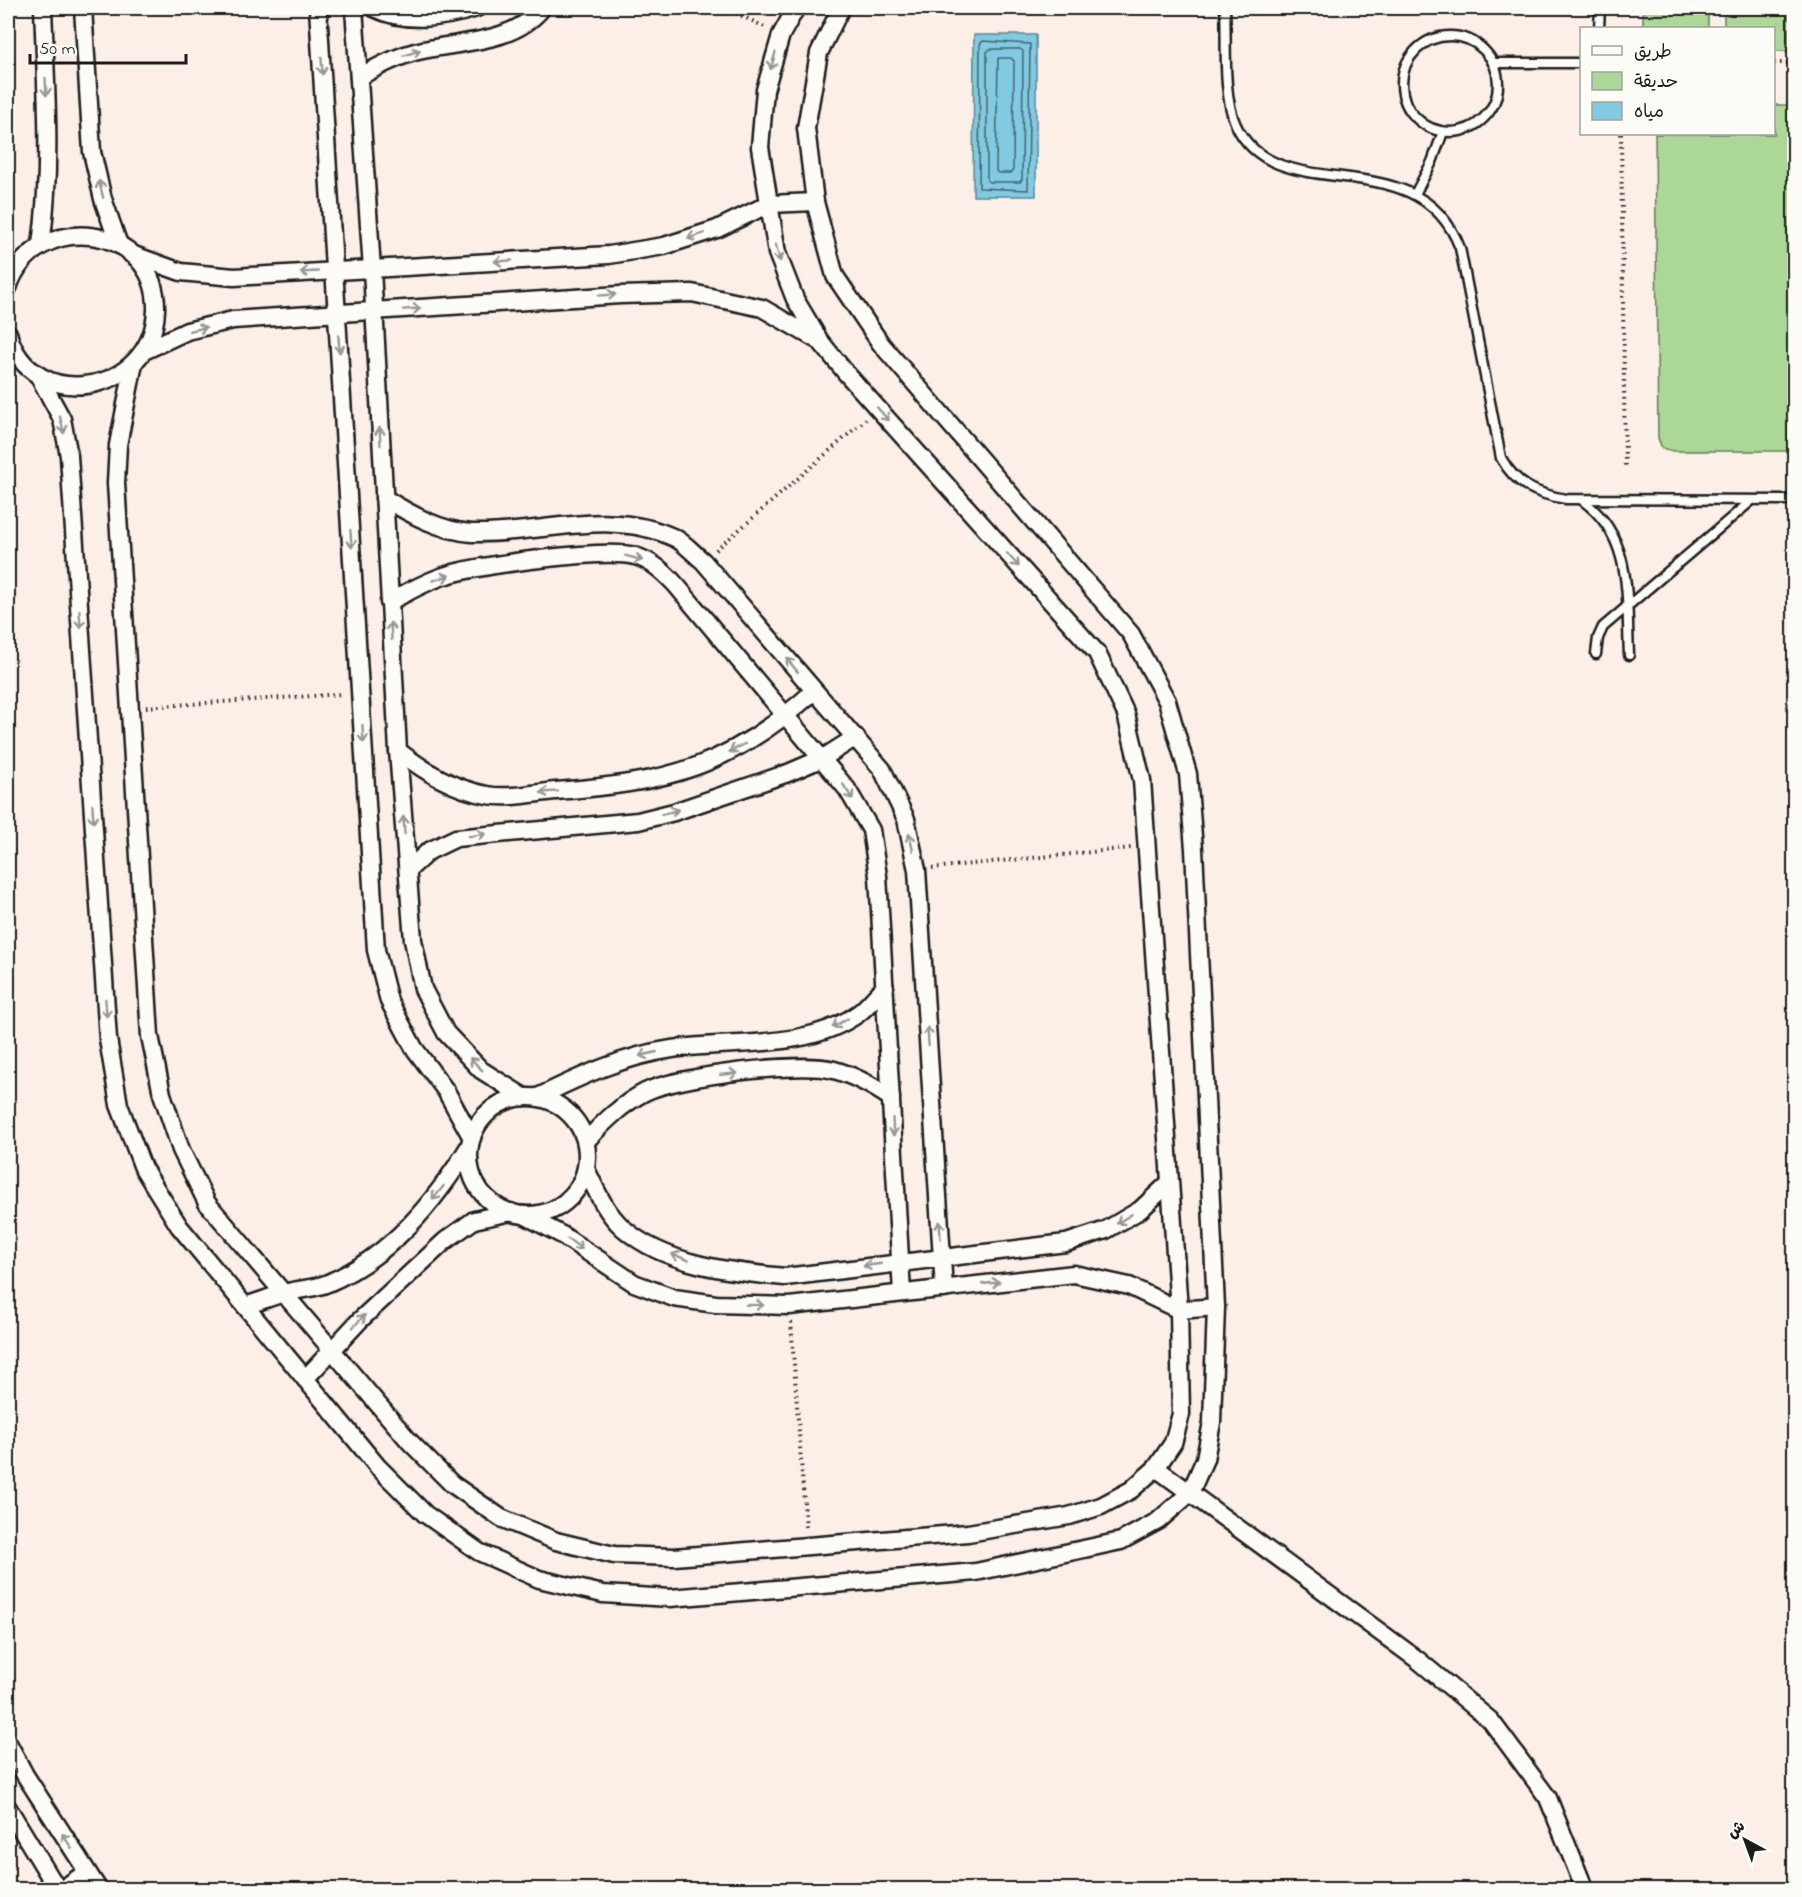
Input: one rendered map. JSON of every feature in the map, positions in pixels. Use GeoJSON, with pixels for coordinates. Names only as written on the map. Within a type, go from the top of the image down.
{"type":"FeatureCollection","features":[{"type":"Feature","properties":{"kind":"street"},"geometry":{"type":"LineString","coordinates":[[41,245],[48,199],[50,152],[43,8]]}},
{"type":"Feature","properties":{"kind":"street"},"geometry":{"type":"LineString","coordinates":[[83,8],[92,152],[103,199],[125,249],[149,278],[156,308],[153,330],[139,357],[117,445],[116,483],[150,1036],[162,1094],[181,1150],[207,1203],[410,1442],[452,1484],[501,1518],[556,1541],[614,1554],[674,1557],[968,1533],[1069,1516],[1101,1506],[1131,1490],[1156,1468],[1173,1443],[1181,1414],[1179,1310],[1142,780],[1128,725],[1097,653],[820,342],[795,299],[777,253],[760,147],[765,90],[781,35],[795,8]]}},
{"type":"Feature","properties":{"kind":"street"},"geometry":{"type":"LineString","coordinates":[[318,8],[376,950],[389,1001],[414,1048],[446,1091],[471,1141],[470,1166],[477,1186],[492,1202],[562,1235],[634,1283],[674,1298],[716,1304],[789,1306],[1074,1274],[1129,1286],[1179,1310],[1216,1307]]}},
{"type":"Feature","properties":{"kind":"street"},"geometry":{"type":"LineString","coordinates":[[305,1379],[389,1291],[445,1241],[474,1220],[545,1212],[564,1203],[578,1188],[586,1169],[586,1141],[577,1121],[560,1105],[531,1097],[481,1070],[446,1034],[423,989],[413,940],[398,752],[372,269],[354,8]]}},
{"type":"Feature","properties":{"kind":"street"},"geometry":{"type":"LineString","coordinates":[[374,8],[417,19],[451,16],[477,8]]}},
{"type":"Feature","properties":{"kind":"street"},"geometry":{"type":"LineString","coordinates":[[359,77],[389,60],[423,50],[501,36],[542,8]]}},
{"type":"Feature","properties":{"kind":"street"},"geometry":{"type":"LineString","coordinates":[[37,373],[62,419],[69,456],[108,1039],[119,1106],[143,1168],[178,1226],[378,1467],[425,1514],[479,1552],[539,1579],[603,1594],[670,1598],[976,1572],[1121,1541],[1158,1521],[1190,1493],[1205,1459],[1212,1422],[1216,1307],[1188,774],[1167,701],[1131,634],[881,344],[835,276],[815,202],[806,128],[819,53],[842,8]]}},
{"type":"Feature","properties":{"kind":"street"},"geometry":{"type":"LineString","coordinates":[[8,288],[13,267],[41,245],[60,237],[80,234],[100,237],[181,272],[234,277],[620,253],[664,246],[717,229],[769,204],[815,202]]}},
{"type":"Feature","properties":{"kind":"street"},"geometry":{"type":"LineString","coordinates":[[8,333],[11,351],[37,373],[65,385],[95,385],[123,373],[139,357],[187,331],[233,320],[620,295],[692,294],[762,308],[820,342]]}},
{"type":"Feature","properties":{"kind":"street"},"geometry":{"type":"LineString","coordinates":[[384,498],[410,515],[440,526],[471,533],[601,522],[640,525],[677,539],[703,561],[882,769],[906,819],[917,870],[944,1289]]}},
{"type":"Feature","properties":{"kind":"street"},"geometry":{"type":"LineString","coordinates":[[389,602],[417,586],[447,575],[478,568],[605,553],[635,556],[661,569],[847,789],[871,830],[878,876],[903,1293]]}},
{"type":"Feature","properties":{"kind":"street"},"geometry":{"type":"LineString","coordinates":[[398,752],[426,772],[457,787],[490,796],[621,786],[680,773],[726,753],[762,734],[814,691]]}},
{"type":"Feature","properties":{"kind":"street"},"geometry":{"type":"LineString","coordinates":[[408,870],[429,851],[456,838],[638,821],[712,799],[823,758],[856,737]]}},
{"type":"Feature","properties":{"kind":"street"},"geometry":{"type":"LineString","coordinates":[[245,1306],[284,1293],[326,1284],[365,1265],[420,1215],[448,1181],[480,1122],[492,1109],[507,1100],[531,1097],[625,1060],[671,1049],[792,1038],[827,1030],[859,1012],[885,987]]}},
{"type":"Feature","properties":{"kind":"street"},"geometry":{"type":"LineString","coordinates":[[586,1141],[613,1113],[646,1092],[683,1078],[800,1068],[832,1070],[864,1080],[891,1098]]}},
{"type":"Feature","properties":{"kind":"street"},"geometry":{"type":"LineString","coordinates":[[586,1169],[600,1201],[622,1227],[651,1247],[694,1263],[740,1273],[785,1277],[901,1261],[1066,1243],[1106,1230],[1140,1210],[1169,1183]]}},
{"type":"Feature","properties":{"kind":"street"},"geometry":{"type":"LineString","coordinates":[[1156,1468],[1418,1660],[1491,1721],[1548,1798],[1585,1890]]}},
{"type":"Feature","properties":{"kind":"street"},"geometry":{"type":"LineString","coordinates":[[8,1743],[99,1890]]}},
{"type":"Feature","properties":{"kind":"street"},"geometry":{"type":"LineString","coordinates":[[8,1808],[60,1890],[87,1872]]}},
{"type":"Feature","properties":{"kind":"lane"},"geometry":{"type":"LineString","coordinates":[[1225,8],[1232,113],[1243,137],[1252,147],[1283,166],[1379,181],[1414,195],[1444,220],[1454,233],[1460,248],[1501,458],[1516,480],[1530,490],[1546,496],[1582,500],[1794,500]]}},
{"type":"Feature","properties":{"kind":"lane"},"geometry":{"type":"LineString","coordinates":[[1599,27],[1600,8]]}},
{"type":"Feature","properties":{"kind":"lane"},"geometry":{"type":"LineString","coordinates":[[1449,36],[1465,38],[1479,45],[1493,63],[1498,88],[1494,104],[1486,117],[1473,127],[1458,132],[1443,132],[1428,127],[1415,118],[1402,90],[1403,75],[1408,60],[1419,47],[1432,39],[1449,36]]}},
{"type":"Feature","properties":{"kind":"lane"},"geometry":{"type":"LineString","coordinates":[[1493,63],[1580,63]]}},
{"type":"Feature","properties":{"kind":"lane"},"geometry":{"type":"LineString","coordinates":[[1414,195],[1432,162],[1443,132]]}},
{"type":"Feature","properties":{"kind":"lane"},"geometry":{"type":"LineString","coordinates":[[1582,500],[1600,515],[1619,544],[1626,578],[1629,655]]}},
{"type":"Feature","properties":{"kind":"lane"},"geometry":{"type":"LineString","coordinates":[[1596,654],[1600,632],[1626,606],[1751,501]]}},
{"type":"Feature","properties":{"kind":"path"},"geometry":{"type":"LineString","coordinates":[[725,8],[781,35]]}},
{"type":"Feature","properties":{"kind":"path"},"geometry":{"type":"LineString","coordinates":[[1775,63],[1794,63]]}},
{"type":"Feature","properties":{"kind":"path"},"geometry":{"type":"LineString","coordinates":[[1622,135],[1625,467]]}},
{"type":"Feature","properties":{"kind":"path"},"geometry":{"type":"LineString","coordinates":[[703,561],[878,409]]}},
{"type":"Feature","properties":{"kind":"path"},"geometry":{"type":"LineString","coordinates":[[130,708],[361,693]]}},
{"type":"Feature","properties":{"kind":"path"},"geometry":{"type":"LineString","coordinates":[[917,870],[1146,846]]}},
{"type":"Feature","properties":{"kind":"path"},"geometry":{"type":"LineString","coordinates":[[789,1306],[807,1546]]}},
{"type":"Feature","properties":{"kind":"green space"},"geometry":{"type":"Polygon","coordinates":[[[1643,8],[1708,8],[1708,27],[1643,27],[1643,8]]]}},
{"type":"Feature","properties":{"kind":"green space"},"geometry":{"type":"Polygon","coordinates":[[[1724,8],[1788,8],[1788,51],[1775,51],[1775,27],[1724,27],[1724,8]]]}},
{"type":"Feature","properties":{"kind":"green space"},"geometry":{"type":"Polygon","coordinates":[[[1775,105],[1794,105],[1794,451],[1673,451],[1662,448],[1658,438],[1655,135],[1775,135],[1775,105]]]}},
{"type":"Feature","properties":{"kind":"water"},"geometry":{"type":"Polygon","coordinates":[[[974,35],[1036,35],[1036,196],[973,196],[974,35]]]}}]}
